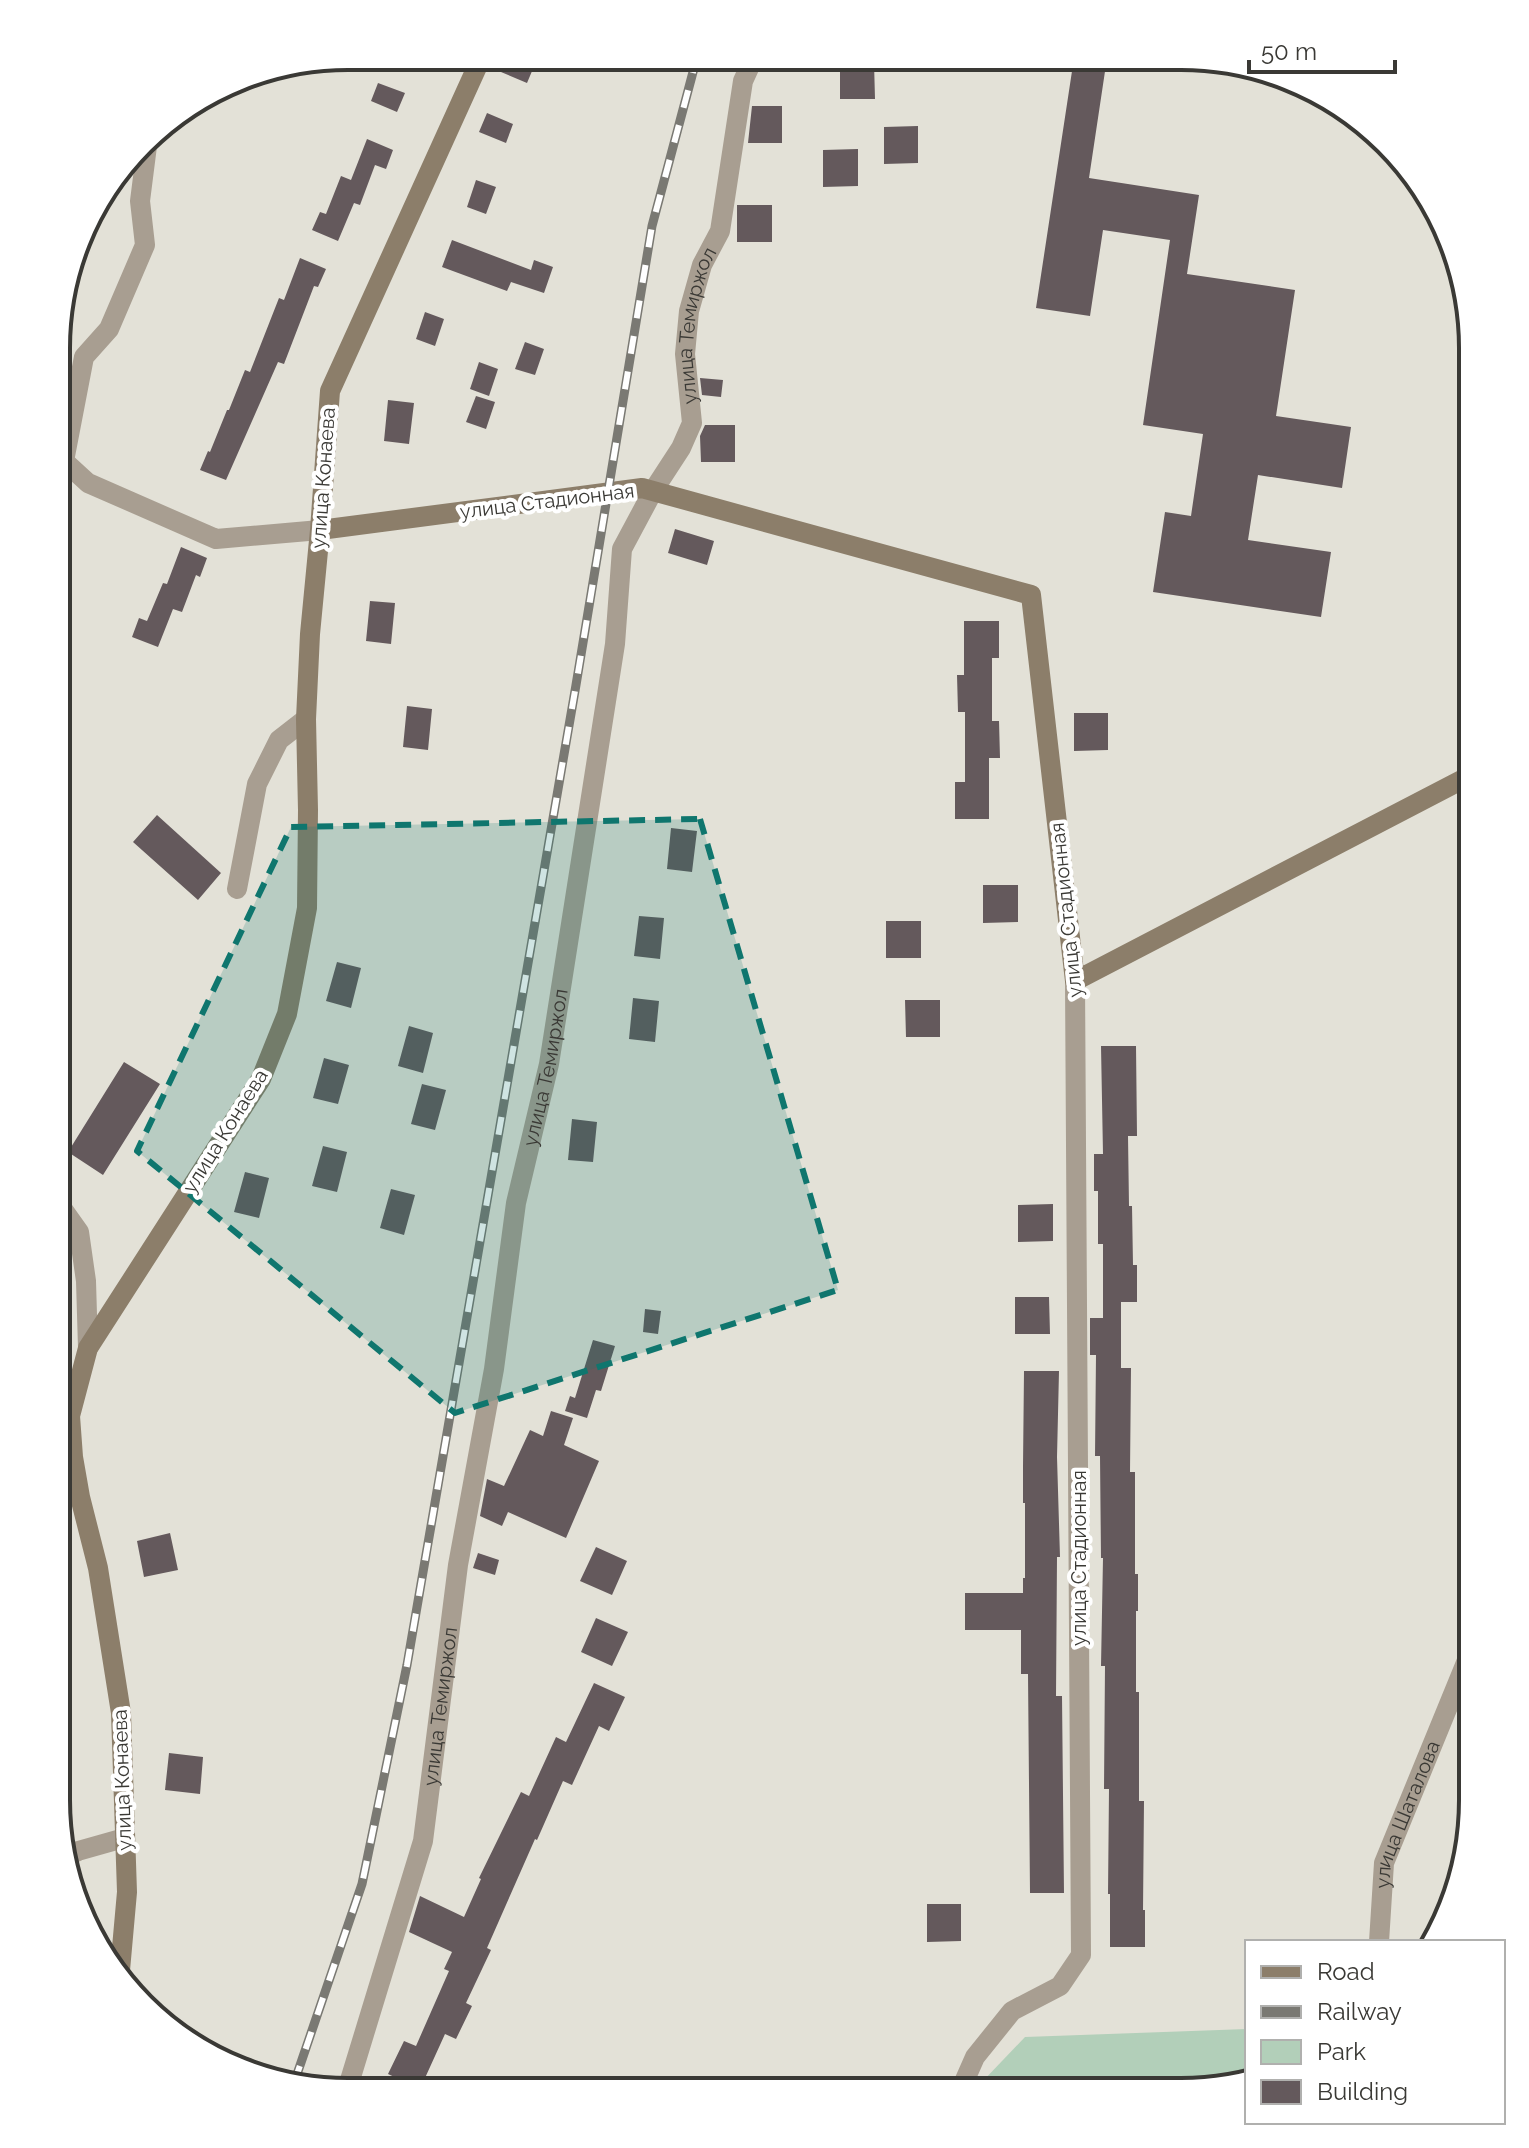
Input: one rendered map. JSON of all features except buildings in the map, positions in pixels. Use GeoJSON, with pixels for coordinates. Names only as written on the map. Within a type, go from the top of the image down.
{"type":"FeatureCollection","features":[{"type":"Feature","properties":{"kind":"street","name":"улица Конаева"},"geometry":{"type":"LineString","coordinates":[[121,1960],[127,1892],[121,1713],[98,1568],[77,1484],[70,1416],[88,1348],[261,1079],[287,1014],[307,908],[306,719],[330,391],[476,70]]}},
{"type":"Feature","properties":{"kind":"street","name":"улица Темиржол"},"geometry":{"type":"LineString","coordinates":[[351,2078],[423,1841],[458,1565],[494,1369],[516,1203],[549,1064],[615,644],[622,549],[653,491],[681,448],[692,423],[685,354],[689,311],[702,265],[720,231],[743,81],[748,70]]}},
{"type":"Feature","properties":{"kind":"street"},"geometry":{"type":"LineString","coordinates":[[70,420],[84,357],[109,329],[145,245],[140,201],[145,159]]}},
{"type":"Feature","properties":{"kind":"street"},"geometry":{"type":"LineString","coordinates":[[70,468],[88,483],[216,539],[320,530]]}},
{"type":"Feature","properties":{"kind":"street","name":"улица Стадионная"},"geometry":{"type":"LineString","coordinates":[[320,530],[642,488],[1031,595],[1075,981],[1081,1955],[1060,1986],[1012,2011],[975,2057],[966,2078]]}},
{"type":"Feature","properties":{"kind":"street"},"geometry":{"type":"LineString","coordinates":[[237,889],[257,784],[279,740],[306,719]]}},
{"type":"Feature","properties":{"kind":"street"},"geometry":{"type":"LineString","coordinates":[[1075,981],[1459,781]]}},
{"type":"Feature","properties":{"kind":"street"},"geometry":{"type":"LineString","coordinates":[[70,1219],[79,1232],[86,1281],[88,1348]]}},
{"type":"Feature","properties":{"kind":"street","name":"улица Шаталова"},"geometry":{"type":"LineString","coordinates":[[1379,1940],[1384,1863],[1458,1682]]}},
{"type":"Feature","properties":{"kind":"street"},"geometry":{"type":"LineString","coordinates":[[75,1852],[124,1838]]}},
{"type":"Feature","properties":{"kind":"highlighted area"},"geometry":{"type":"Polygon","coordinates":[[[700,819],[838,1290],[455,1413],[137,1151],[291,827],[700,819]]]}},
{"type":"Feature","properties":{"kind":"green space"},"geometry":{"type":"Polygon","coordinates":[[[1245,2029],[1245,2070],[1217,2076],[1181,2078],[986,2078],[1025,2037],[1245,2029]]]}},
{"type":"Feature","properties":{"kind":"railway"},"geometry":{"type":"LineString","coordinates":[[297,2073],[362,1884],[407,1665],[652,226],[694,70]]}}]}
